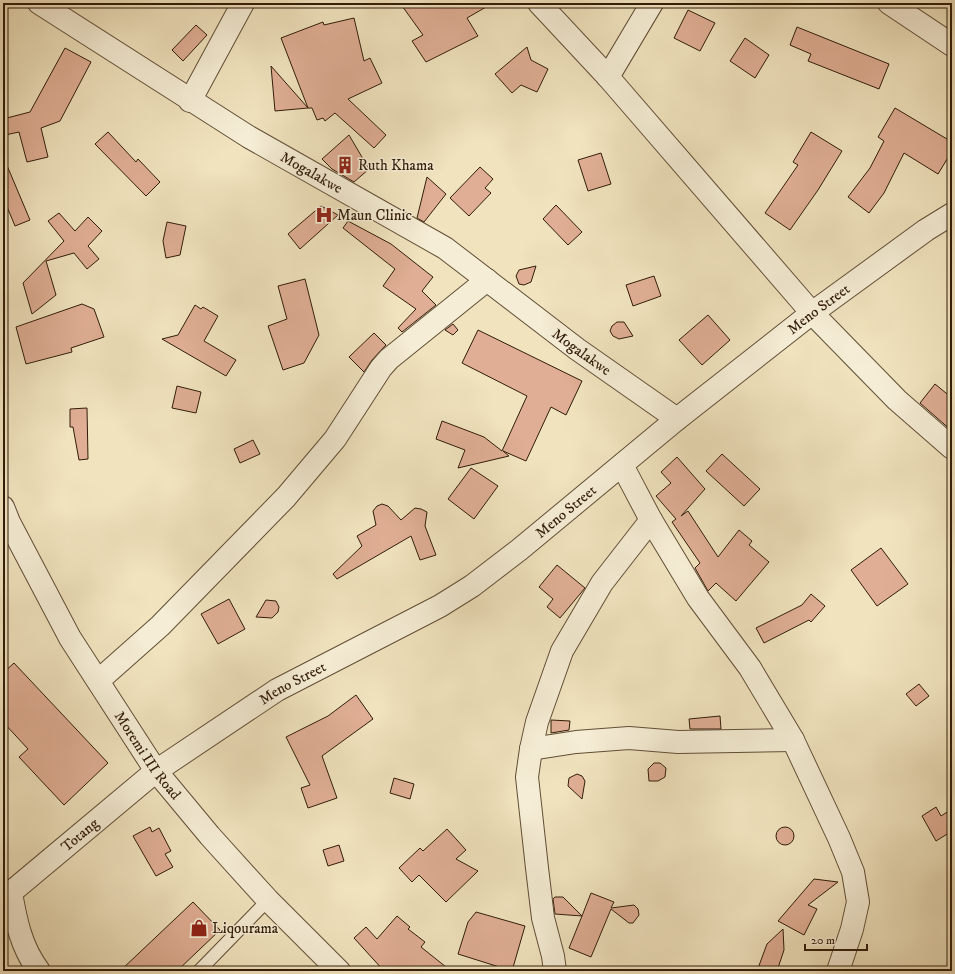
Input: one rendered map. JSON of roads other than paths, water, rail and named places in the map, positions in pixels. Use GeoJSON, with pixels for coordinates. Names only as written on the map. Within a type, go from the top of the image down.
{"type":"FeatureCollection","features":[{"type":"Feature","properties":{"kind":"street"},"geometry":{"type":"LineString","coordinates":[[190,101],[243,3]]}},
{"type":"Feature","properties":{"kind":"street"},"geometry":{"type":"LineString","coordinates":[[539,3],[608,77],[812,313],[896,400],[952,448]]}},
{"type":"Feature","properties":{"kind":"street"},"geometry":{"type":"LineString","coordinates":[[608,77],[652,3]]}},
{"type":"Feature","properties":{"kind":"street"},"geometry":{"type":"LineString","coordinates":[[889,3],[952,45]]}},
{"type":"Feature","properties":{"kind":"street","name":"Mogalakwe"},"geometry":{"type":"LineString","coordinates":[[41,4],[134,63],[190,101],[249,137],[444,248],[577,349],[678,418]]}},
{"type":"Feature","properties":{"kind":"street","name":"Meno Street"},"geometry":{"type":"LineString","coordinates":[[156,771],[277,690],[440,606],[472,586],[678,418],[812,313],[926,230],[952,214]]}},
{"type":"Feature","properties":{"kind":"street"},"geometry":{"type":"LineString","coordinates":[[98,681],[160,626],[286,497],[335,439],[381,368],[389,359],[488,280]]}},
{"type":"Feature","properties":{"kind":"street"},"geometry":{"type":"LineString","coordinates":[[622,465],[651,520],[698,598],[750,668],[793,740],[853,872],[858,902],[852,929],[838,971]]}},
{"type":"Feature","properties":{"kind":"street","name":"Moremi III Road"},"geometry":{"type":"LineString","coordinates":[[3,507],[9,522],[70,638],[156,771],[210,836],[268,900],[339,971]]}},
{"type":"Feature","properties":{"kind":"street"},"geometry":{"type":"LineString","coordinates":[[555,971],[553,956],[543,918],[537,868],[527,776],[530,749],[536,722],[562,650],[602,583],[651,520]]}},
{"type":"Feature","properties":{"kind":"street"},"geometry":{"type":"LineString","coordinates":[[530,749],[576,742],[629,738],[678,742],[793,740]]}},
{"type":"Feature","properties":{"kind":"street","name":"Totang"},"geometry":{"type":"LineString","coordinates":[[7,896],[156,771]]}},
{"type":"Feature","properties":{"kind":"street"},"geometry":{"type":"LineString","coordinates":[[7,896],[16,926],[25,948],[39,971]]}},
{"type":"Feature","properties":{"kind":"lane"},"geometry":{"type":"LineString","coordinates":[[199,971],[268,900]]}},
{"type":"Feature","properties":{"kind":"place","name":"Ruth Khama"},"geometry":{"type":"Point","coordinates":[345,165]}},
{"type":"Feature","properties":{"kind":"place","name":"Maun Clinic"},"geometry":{"type":"Point","coordinates":[324,215]}},
{"type":"Feature","properties":{"kind":"place","name":"Liqourama"},"geometry":{"type":"Point","coordinates":[199,928]}}]}
